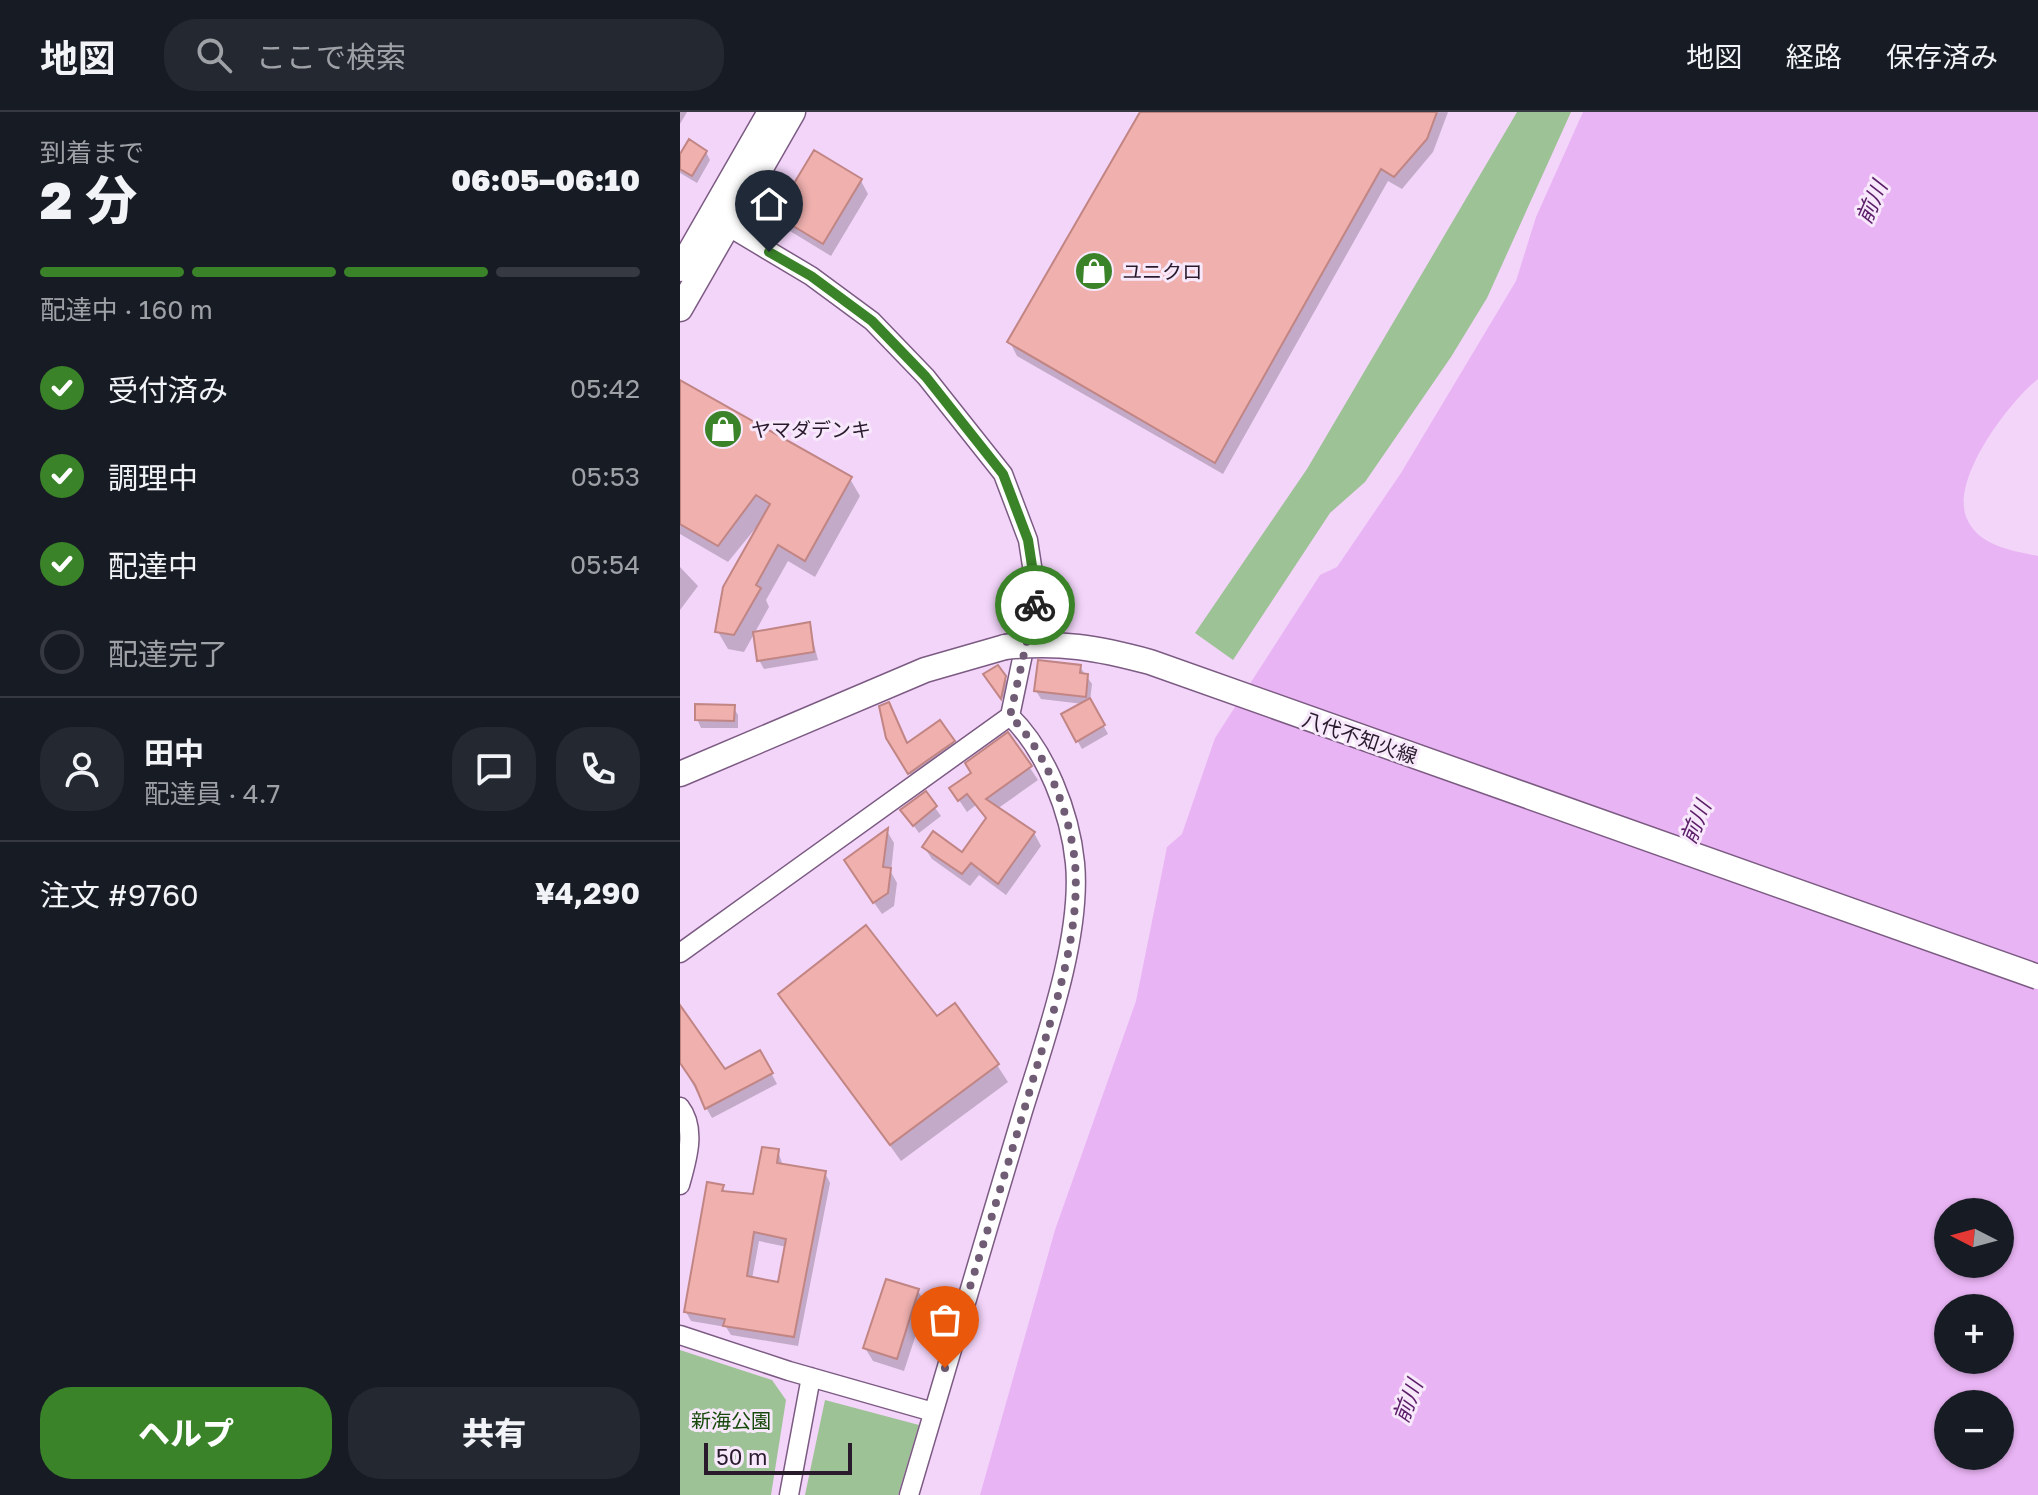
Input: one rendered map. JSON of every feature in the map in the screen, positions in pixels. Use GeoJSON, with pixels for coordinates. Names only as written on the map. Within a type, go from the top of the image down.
{"type":"FeatureCollection","features":[{"type":"Feature","properties":{"kind":"main road"},"geometry":{"type":"LineString","coordinates":[[680,309],[770,112]]}},
{"type":"Feature","properties":{"kind":"main road"},"geometry":{"type":"LineString","coordinates":[[680,269],[719,221],[793,112]]}},
{"type":"Feature","properties":{"kind":"main road","name":"八代不知火線"},"geometry":{"type":"LineString","coordinates":[[680,774],[925,670],[1005,647],[1039,643],[1089,646],[1150,662],[2038,977]]}},
{"type":"Feature","properties":{"kind":"street"},"geometry":{"type":"LineString","coordinates":[[680,953],[1010,716],[1036,592],[1028,540],[1003,474],[926,377],[872,321],[811,276],[719,221]]}},
{"type":"Feature","properties":{"kind":"street"},"geometry":{"type":"LineString","coordinates":[[909,1495],[1051,1018],[1071,928],[1075,863],[1059,796],[1027,732],[1010,716]]}},
{"type":"Feature","properties":{"kind":"street"},"geometry":{"type":"LineString","coordinates":[[680,1107],[687,1115],[690,1138],[680,1185]]}},
{"type":"Feature","properties":{"kind":"street"},"geometry":{"type":"LineString","coordinates":[[680,1335],[933,1412]]}},
{"type":"Feature","properties":{"kind":"street"},"geometry":{"type":"LineString","coordinates":[[789,1495],[811,1377]]}},
{"type":"Feature","properties":{"kind":"green space"},"geometry":{"type":"Polygon","coordinates":[[[1517,112],[1571,112],[1487,298],[1451,357],[1365,482],[1330,513],[1233,660],[1195,633],[1307,469],[1517,112]]]}},
{"type":"Feature","properties":{"kind":"green space","name":"新海公園"},"geometry":{"type":"Polygon","coordinates":[[[680,1350],[772,1380],[786,1400],[771,1495],[680,1495],[680,1350]]]}},
{"type":"Feature","properties":{"kind":"green space"},"geometry":{"type":"Polygon","coordinates":[[[825,1400],[919,1425],[898,1495],[805,1495],[825,1400]]]}},
{"type":"Feature","properties":{"kind":"water","name":"前川"},"geometry":{"type":"Polygon","coordinates":[[[1583,112],[2038,112],[2038,379],[2012,406],[1984,444],[1966,486],[1964,505],[1973,529],[1989,542],[2038,556],[2038,1495],[980,1495],[1055,1230],[1136,1001],[1167,847],[1182,834],[1215,738],[1320,575],[1337,567],[1401,473],[1516,281],[1536,217],[1583,112]]]}},
{"type":"Feature","properties":{"kind":"building"},"geometry":{"type":"Polygon","coordinates":[[[1140,112],[1437,112],[1427,139],[1394,177],[1381,169],[1215,463],[1007,342],[1140,112]]]}},
{"type":"Feature","properties":{"kind":"building"},"geometry":{"type":"Polygon","coordinates":[[[689,139],[707,151],[692,176],[680,169],[680,154],[689,139]]]}},
{"type":"Feature","properties":{"kind":"building"},"geometry":{"type":"Polygon","coordinates":[[[814,150],[862,179],[823,244],[775,215],[814,150]]]}},
{"type":"Feature","properties":{"kind":"building","name":"ヤマダデンキ"},"geometry":{"type":"Polygon","coordinates":[[[680,380],[852,477],[805,561],[778,545],[756,585],[761,588],[734,635],[715,632],[723,587],[770,504],[756,495],[718,546],[680,524],[680,380]]]}},
{"type":"Feature","properties":{"kind":"building"},"geometry":{"type":"Polygon","coordinates":[[[810,622],[814,652],[757,661],[753,632],[810,622]]]}},
{"type":"Feature","properties":{"kind":"building"},"geometry":{"type":"Polygon","coordinates":[[[1038,660],[1081,665],[1080,673],[1088,674],[1086,697],[1034,691],[1038,660]]]}},
{"type":"Feature","properties":{"kind":"building"},"geometry":{"type":"Polygon","coordinates":[[[998,665],[1006,676],[1001,699],[983,674],[998,665]]]}},
{"type":"Feature","properties":{"kind":"building"},"geometry":{"type":"Polygon","coordinates":[[[1090,698],[1105,725],[1076,742],[1061,714],[1090,698]]]}},
{"type":"Feature","properties":{"kind":"building"},"geometry":{"type":"Polygon","coordinates":[[[889,702],[907,743],[940,720],[955,741],[908,774],[886,738],[879,706],[889,702]]]}},
{"type":"Feature","properties":{"kind":"building"},"geometry":{"type":"Polygon","coordinates":[[[695,704],[735,705],[734,721],[695,720],[695,704]]]}},
{"type":"Feature","properties":{"kind":"building"},"geometry":{"type":"Polygon","coordinates":[[[1008,732],[1032,766],[986,799],[1035,832],[998,884],[971,863],[962,874],[922,847],[933,831],[962,852],[986,818],[967,794],[958,801],[949,788],[971,773],[965,763],[1008,732]]]}},
{"type":"Feature","properties":{"kind":"building"},"geometry":{"type":"Polygon","coordinates":[[[926,791],[937,806],[913,826],[900,810],[926,791]]]}},
{"type":"Feature","properties":{"kind":"building"},"geometry":{"type":"Polygon","coordinates":[[[888,828],[883,867],[891,868],[888,893],[873,903],[844,860],[888,828]]]}},
{"type":"Feature","properties":{"kind":"building"},"geometry":{"type":"Polygon","coordinates":[[[866,925],[937,1016],[955,1003],[999,1064],[890,1145],[778,994],[866,925]]]}},
{"type":"Feature","properties":{"kind":"building"},"geometry":{"type":"Polygon","coordinates":[[[680,1005],[725,1069],[760,1050],[773,1073],[705,1109],[695,1085],[680,1063],[680,1005]]]}},
{"type":"Feature","properties":{"kind":"building"},"geometry":{"type":"Polygon","coordinates":[[[762,1147],[779,1149],[777,1163],[826,1171],[794,1337],[723,1326],[725,1319],[684,1312],[707,1182],[724,1185],[722,1191],[753,1194],[762,1147]],[[754,1232],[747,1276],[778,1282],[786,1239],[754,1232]]]}},
{"type":"Feature","properties":{"kind":"building"},"geometry":{"type":"Polygon","coordinates":[[[886,1279],[919,1289],[897,1359],[863,1348],[886,1279]]]}},
{"type":"Feature","properties":{"kind":"way so far"},"geometry":{"type":"LineString","coordinates":[[945,1368],[1051,1018],[1071,928],[1075,863],[1059,796],[1027,732],[1010,716],[1035,605]]}},
{"type":"Feature","properties":{"kind":"place","name":"ユニクロ"},"geometry":{"type":"Point","coordinates":[1094,271]}},
{"type":"Feature","properties":{"kind":"place","name":"ヤマダデンキ"},"geometry":{"type":"Point","coordinates":[723,429]}},
{"type":"Feature","properties":{"kind":"route"},"geometry":{"type":"LineString","coordinates":[[769,252],[811,276],[872,321],[926,377],[1003,474],[1028,540],[1035,605]]}}]}
